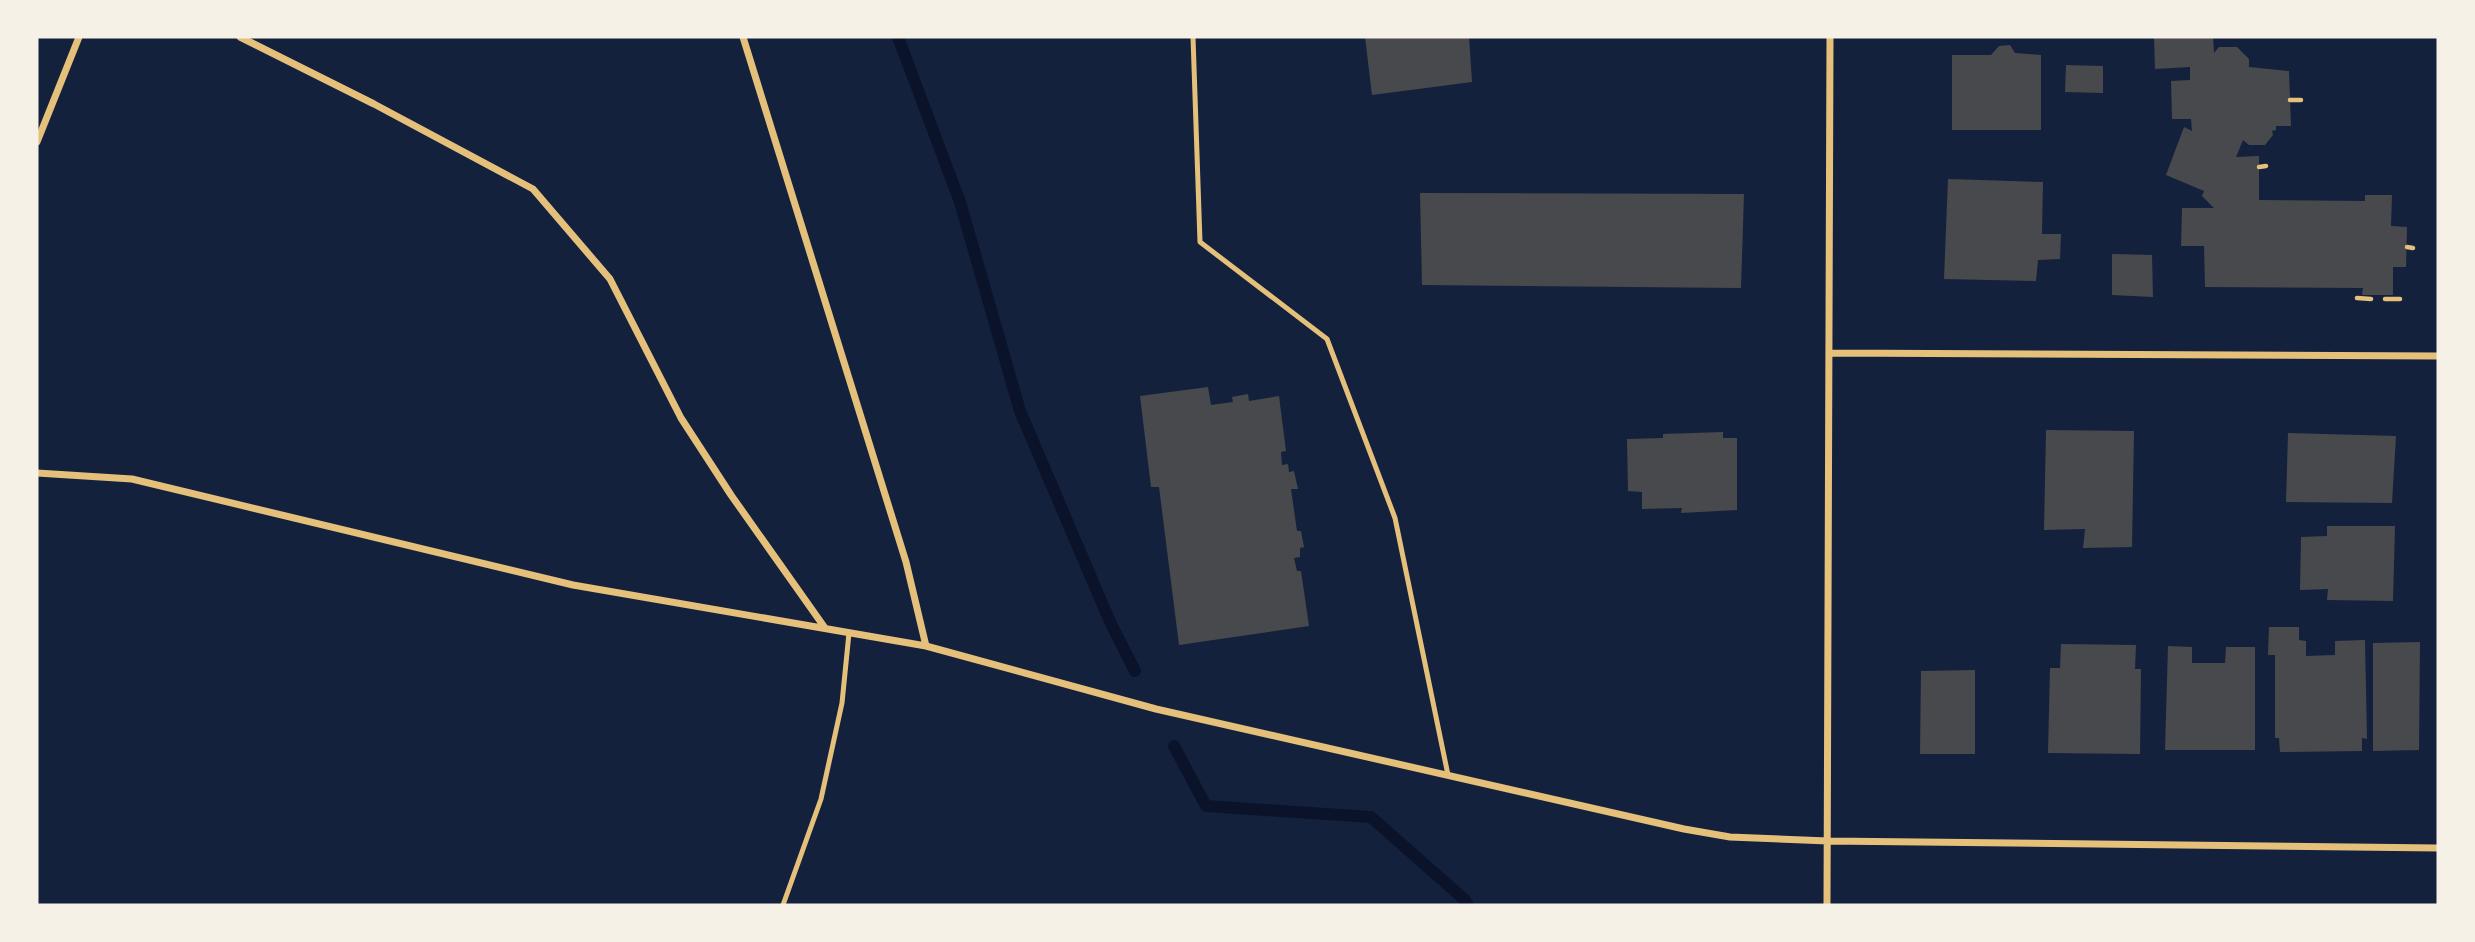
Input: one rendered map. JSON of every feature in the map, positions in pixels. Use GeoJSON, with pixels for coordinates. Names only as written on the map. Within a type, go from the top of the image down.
{"type":"FeatureCollection","features":[{"type":"Feature","properties":{"kind":"street"},"geometry":{"type":"LineString","coordinates":[[37,142],[79,37]]}},
{"type":"Feature","properties":{"kind":"street"},"geometry":{"type":"LineString","coordinates":[[240,37],[374,104],[533,189],[610,279],[681,418],[731,495],[825,628]]}},
{"type":"Feature","properties":{"kind":"street"},"geometry":{"type":"LineString","coordinates":[[743,37],[906,562],[926,646]]}},
{"type":"Feature","properties":{"kind":"street"},"geometry":{"type":"LineString","coordinates":[[1827,905],[1830,37]]}},
{"type":"Feature","properties":{"kind":"street"},"geometry":{"type":"LineString","coordinates":[[1829,353],[2438,356]]}},
{"type":"Feature","properties":{"kind":"street"},"geometry":{"type":"LineString","coordinates":[[37,473],[132,479],[573,585],[926,646],[1156,709],[1684,829],[1730,837],[1828,841],[2438,848]]}},
{"type":"Feature","properties":{"kind":"lane"},"geometry":{"type":"LineString","coordinates":[[1193,37],[1200,242],[1327,339],[1395,519],[1448,775]]}},
{"type":"Feature","properties":{"kind":"lane"},"geometry":{"type":"LineString","coordinates":[[783,905],[821,799],[842,703],[849,632]]}},
{"type":"Feature","properties":{"kind":"path"},"geometry":{"type":"LineString","coordinates":[[2290,100],[2301,100]]}},
{"type":"Feature","properties":{"kind":"path"},"geometry":{"type":"LineString","coordinates":[[2259,167],[2266,166]]}},
{"type":"Feature","properties":{"kind":"path"},"geometry":{"type":"LineString","coordinates":[[2357,298],[2371,299]]}},
{"type":"Feature","properties":{"kind":"path"},"geometry":{"type":"LineString","coordinates":[[2385,299],[2400,299]]}},
{"type":"Feature","properties":{"kind":"building"},"geometry":{"type":"Polygon","coordinates":[[[1365,37],[1469,37],[1472,82],[1372,95],[1365,37]]]}},
{"type":"Feature","properties":{"kind":"building"},"geometry":{"type":"Polygon","coordinates":[[[2154,37],[2213,37],[2214,53],[2219,47],[2237,47],[2249,59],[2249,67],[2289,71],[2291,126],[2276,126],[2265,145],[2249,145],[2243,140],[2236,157],[2259,156],[2259,200],[2365,201],[2365,195],[2392,195],[2391,226],[2407,227],[2406,267],[2393,267],[2393,295],[2362,295],[2363,288],[2205,287],[2204,246],[2181,246],[2182,208],[2214,208],[2202,196],[2204,191],[2166,175],[2184,127],[2192,131],[2191,119],[2172,119],[2171,81],[2190,80],[2190,67],[2155,69],[2154,37]]]}},
{"type":"Feature","properties":{"kind":"building"},"geometry":{"type":"Polygon","coordinates":[[[2010,45],[2015,53],[2041,55],[2041,130],[1952,130],[1952,55],[1991,55],[1999,46],[2010,45]]]}},
{"type":"Feature","properties":{"kind":"building"},"geometry":{"type":"Polygon","coordinates":[[[2066,65],[2103,66],[2103,93],[2065,92],[2066,65]]]}},
{"type":"Feature","properties":{"kind":"building"},"geometry":{"type":"Polygon","coordinates":[[[1948,179],[2043,182],[2042,234],[2061,234],[2060,259],[2038,260],[2036,281],[1944,279],[1948,179]]]}},
{"type":"Feature","properties":{"kind":"building"},"geometry":{"type":"Polygon","coordinates":[[[1420,193],[1744,194],[1741,288],[1422,285],[1420,193]]]}},
{"type":"Feature","properties":{"kind":"building"},"geometry":{"type":"Polygon","coordinates":[[[2112,254],[2152,255],[2153,297],[2112,295],[2112,254]]]}},
{"type":"Feature","properties":{"kind":"building"},"geometry":{"type":"Polygon","coordinates":[[[1208,387],[1211,405],[1233,402],[1232,397],[1248,394],[1249,401],[1279,396],[1286,451],[1281,452],[1282,465],[1288,464],[1289,472],[1294,471],[1298,489],[1291,489],[1297,531],[1301,531],[1304,547],[1300,548],[1300,557],[1294,558],[1297,571],[1301,571],[1309,626],[1179,645],[1159,487],[1151,487],[1140,396],[1208,387]]]}},
{"type":"Feature","properties":{"kind":"building"},"geometry":{"type":"Polygon","coordinates":[[[2046,430],[2134,431],[2132,547],[2083,548],[2085,529],[2044,530],[2046,430]]]}},
{"type":"Feature","properties":{"kind":"building"},"geometry":{"type":"Polygon","coordinates":[[[1723,432],[1723,438],[1737,438],[1737,510],[1681,513],[1682,508],[1642,509],[1642,492],[1628,491],[1627,439],[1663,438],[1663,434],[1723,432]]]}},
{"type":"Feature","properties":{"kind":"building"},"geometry":{"type":"Polygon","coordinates":[[[2288,433],[2396,436],[2392,503],[2286,502],[2288,433]]]}},
{"type":"Feature","properties":{"kind":"building"},"geometry":{"type":"Polygon","coordinates":[[[2327,526],[2395,526],[2393,601],[2327,600],[2328,589],[2300,590],[2301,537],[2327,536],[2327,526]]]}},
{"type":"Feature","properties":{"kind":"building"},"geometry":{"type":"Polygon","coordinates":[[[2269,627],[2299,627],[2299,640],[2306,641],[2306,656],[2335,655],[2335,641],[2365,640],[2367,739],[2362,738],[2362,751],[2280,752],[2279,738],[2275,738],[2275,655],[2268,655],[2269,627]]]}},
{"type":"Feature","properties":{"kind":"building"},"geometry":{"type":"Polygon","coordinates":[[[2420,642],[2419,750],[2373,751],[2373,643],[2420,642]]]}},
{"type":"Feature","properties":{"kind":"building"},"geometry":{"type":"Polygon","coordinates":[[[2061,644],[2136,645],[2135,669],[2141,669],[2140,754],[2048,753],[2050,668],[2060,668],[2061,644]]]}},
{"type":"Feature","properties":{"kind":"building"},"geometry":{"type":"Polygon","coordinates":[[[2168,646],[2192,647],[2192,663],[2225,663],[2226,647],[2255,647],[2255,750],[2165,750],[2168,646]]]}},
{"type":"Feature","properties":{"kind":"building"},"geometry":{"type":"Polygon","coordinates":[[[1975,670],[1975,754],[1920,754],[1921,671],[1975,670]]]}},
{"type":"Feature","properties":{"kind":"waterway"},"geometry":{"type":"LineString","coordinates":[[898,37],[960,202],[1020,411],[1111,624],[1135,671]]}},
{"type":"Feature","properties":{"kind":"waterway"},"geometry":{"type":"LineString","coordinates":[[1174,746],[1206,806],[1371,817],[1468,905]]}}]}
